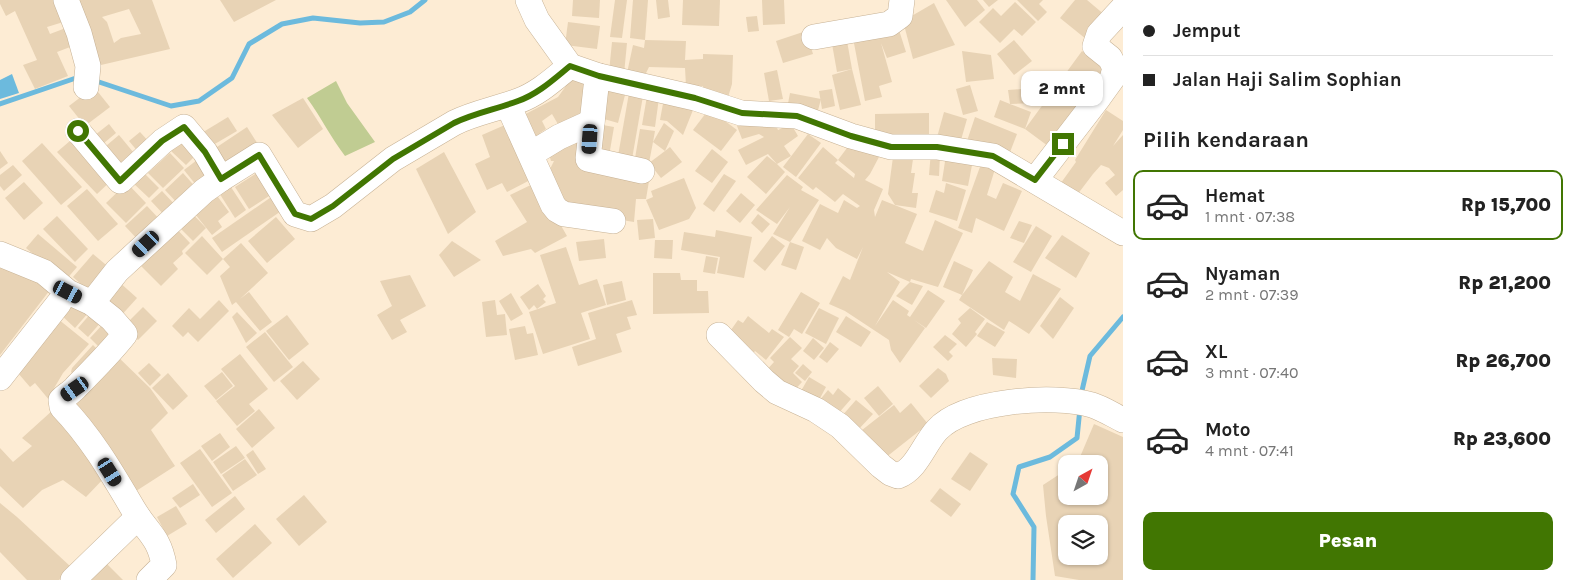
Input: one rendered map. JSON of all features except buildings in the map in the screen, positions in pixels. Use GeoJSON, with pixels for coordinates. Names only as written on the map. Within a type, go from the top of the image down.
{"type":"FeatureCollection","features":[{"type":"Feature","properties":{"kind":"street"},"geometry":{"type":"LineString","coordinates":[[66,0],[79,33],[87,76]]}},
{"type":"Feature","properties":{"kind":"street"},"geometry":{"type":"LineString","coordinates":[[528,0],[537,20],[570,66],[599,76],[695,98],[742,113],[797,116],[851,136],[891,147],[937,147],[993,156],[1123,233]]}},
{"type":"Feature","properties":{"kind":"street"},"geometry":{"type":"LineString","coordinates":[[814,36],[889,24],[900,16],[902,0]]}},
{"type":"Feature","properties":{"kind":"street"},"geometry":{"type":"LineString","coordinates":[[1035,180],[1112,78],[1115,68],[1110,58],[1095,46],[1099,34],[1123,8]]}},
{"type":"Feature","properties":{"kind":"street"},"geometry":{"type":"LineString","coordinates":[[92,303],[117,270],[204,191],[259,155],[295,214],[311,219],[333,206],[393,159],[464,118],[531,95],[570,66]]}},
{"type":"Feature","properties":{"kind":"street"},"geometry":{"type":"LineString","coordinates":[[599,76],[596,87],[588,159],[642,171]]}},
{"type":"Feature","properties":{"kind":"street"},"geometry":{"type":"LineString","coordinates":[[508,104],[557,210],[564,214],[613,221]]}},
{"type":"Feature","properties":{"kind":"street"},"geometry":{"type":"LineString","coordinates":[[531,154],[559,137],[592,122]]}},
{"type":"Feature","properties":{"kind":"street"},"geometry":{"type":"LineString","coordinates":[[78,131],[120,181],[162,141],[184,127],[205,152],[221,179]]}},
{"type":"Feature","properties":{"kind":"street"},"geometry":{"type":"LineString","coordinates":[[0,254],[44,272],[68,292],[92,303],[112,319],[125,334],[112,352],[75,389],[61,400],[62,407],[92,442],[138,517],[153,534],[162,554],[164,565],[149,580]]}},
{"type":"Feature","properties":{"kind":"street"},"geometry":{"type":"LineString","coordinates":[[0,378],[59,303]]}},
{"type":"Feature","properties":{"kind":"street"},"geometry":{"type":"LineString","coordinates":[[719,335],[777,392],[816,410],[840,426],[881,466],[898,476],[904,474],[911,467],[937,429],[970,410],[1008,403],[1058,400],[1092,405],[1123,420]]}},
{"type":"Feature","properties":{"kind":"street"},"geometry":{"type":"LineString","coordinates":[[73,580],[138,517]]}},
{"type":"Feature","properties":{"kind":"green space"},"geometry":{"type":"Polygon","coordinates":[[[336,81],[347,103],[375,142],[345,156],[307,98],[336,81]]]}},
{"type":"Feature","properties":{"kind":"water"},"geometry":{"type":"Polygon","coordinates":[[[12,74],[19,93],[0,99],[0,80],[12,74]]]}},
{"type":"Feature","properties":{"kind":"waterway"},"geometry":{"type":"LineString","coordinates":[[93,80],[171,106],[199,101],[232,78],[249,44],[282,24],[313,18],[360,23],[384,22],[410,12],[425,0]]}},
{"type":"Feature","properties":{"kind":"waterway"},"geometry":{"type":"LineString","coordinates":[[0,104],[80,78]]}},
{"type":"Feature","properties":{"kind":"waterway"},"geometry":{"type":"LineString","coordinates":[[1081,395],[1090,356],[1123,317]]}},
{"type":"Feature","properties":{"kind":"waterway"},"geometry":{"type":"LineString","coordinates":[[1033,580],[1034,527],[1013,494],[1019,467],[1050,457],[1077,438],[1080,408]]}},
{"type":"Feature","properties":{"kind":"route"},"geometry":{"type":"LineString","coordinates":[[78,131],[120,181],[162,141],[184,127],[205,152],[221,179],[232,174],[259,155],[295,214],[311,219],[333,206],[393,159],[464,118],[517,102],[531,95],[550,83],[570,66],[599,76],[695,98],[742,113],[797,116],[851,136],[891,147],[937,147],[993,156],[1035,180],[1063,144]]}}]}
